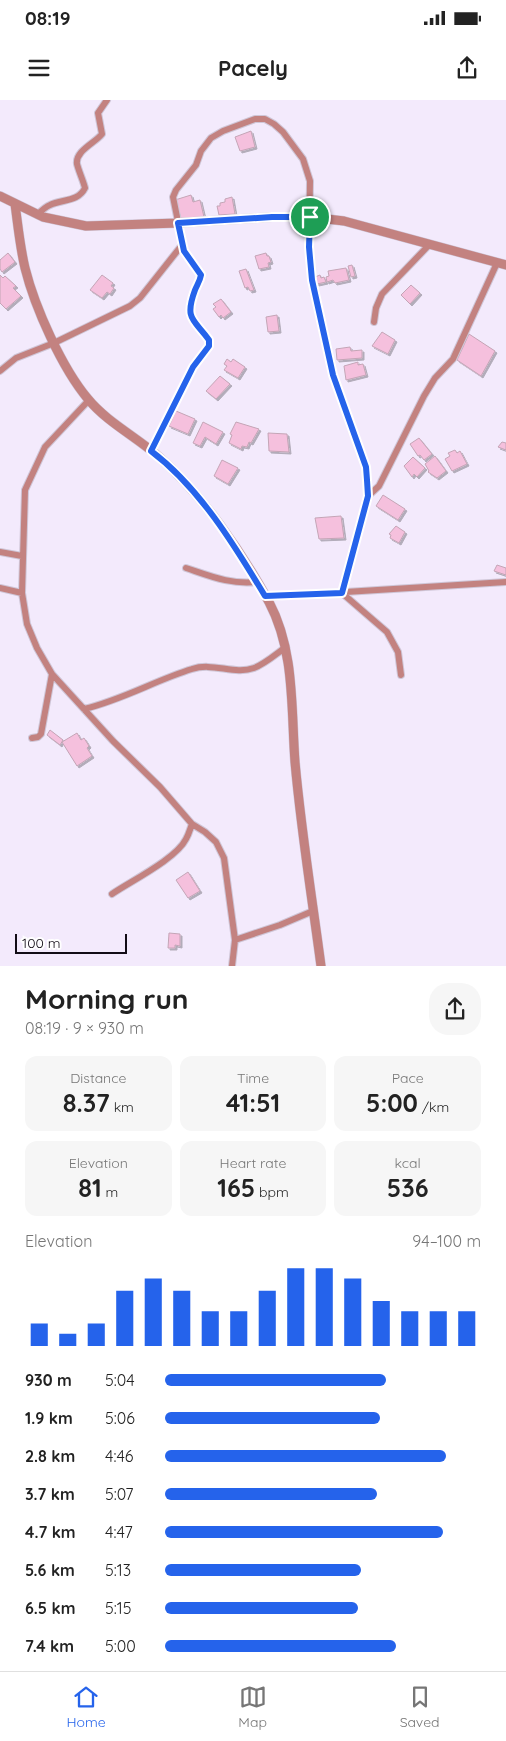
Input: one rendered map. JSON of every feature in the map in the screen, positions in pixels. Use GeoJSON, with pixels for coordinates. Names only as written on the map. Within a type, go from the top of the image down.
{"type":"FeatureCollection","features":[{"type":"Feature","properties":{"kind":"street"},"geometry":{"type":"LineString","coordinates":[[37,214],[49,205],[77,197],[82,193],[85,188],[77,164],[77,158],[80,153],[102,134],[98,113],[107,100]]}},
{"type":"Feature","properties":{"kind":"street"},"geometry":{"type":"LineString","coordinates":[[151,451],[188,374],[209,346],[209,340],[191,320],[190,307],[201,275],[182,245],[173,197],[211,138],[223,130],[255,119],[265,119],[283,132],[303,159],[310,182],[309,247],[312,280],[333,375],[366,467],[368,496],[342,593]]}},
{"type":"Feature","properties":{"kind":"street"},"geometry":{"type":"LineString","coordinates":[[0,196],[37,214],[68,224],[86,226],[272,217],[310,217],[344,221],[502,264],[453,359],[436,378],[424,396],[379,486],[368,496]]}},
{"type":"Feature","properties":{"kind":"street"},"geometry":{"type":"LineString","coordinates":[[15,204],[26,270],[54,343],[74,380],[88,400],[151,451],[191,489],[217,522],[257,582],[278,622],[286,647],[291,685],[296,762],[321,966]]}},
{"type":"Feature","properties":{"kind":"street"},"geometry":{"type":"LineString","coordinates":[[0,371],[16,358],[54,343],[121,310],[140,298],[182,245]]}},
{"type":"Feature","properties":{"kind":"street"},"geometry":{"type":"LineString","coordinates":[[374,322],[376,308],[382,294],[428,245]]}},
{"type":"Feature","properties":{"kind":"street"},"geometry":{"type":"LineString","coordinates":[[88,400],[45,448],[25,490],[22,593],[27,624],[33,640],[52,674],[160,787],[192,824],[216,842],[224,858],[235,940],[232,966]]}},
{"type":"Feature","properties":{"kind":"street"},"geometry":{"type":"LineString","coordinates":[[0,552],[22,556]]}},
{"type":"Feature","properties":{"kind":"street"},"geometry":{"type":"LineString","coordinates":[[186,568],[241,584],[257,582]]}},
{"type":"Feature","properties":{"kind":"street"},"geometry":{"type":"LineString","coordinates":[[265,596],[506,582]]}},
{"type":"Feature","properties":{"kind":"street"},"geometry":{"type":"LineString","coordinates":[[0,588],[22,593]]}},
{"type":"Feature","properties":{"kind":"street"},"geometry":{"type":"LineString","coordinates":[[342,593],[387,632],[398,652],[401,675]]}},
{"type":"Feature","properties":{"kind":"street"},"geometry":{"type":"LineString","coordinates":[[84,709],[101,705],[195,668],[209,666],[244,670],[255,668],[286,647]]}},
{"type":"Feature","properties":{"kind":"street"},"geometry":{"type":"LineString","coordinates":[[32,738],[38,737],[41,734],[52,674]]}},
{"type":"Feature","properties":{"kind":"street"},"geometry":{"type":"LineString","coordinates":[[112,894],[178,850],[186,839],[192,824]]}},
{"type":"Feature","properties":{"kind":"street"},"geometry":{"type":"LineString","coordinates":[[235,940],[280,925],[314,910]]}},
{"type":"Feature","properties":{"kind":"building"},"geometry":{"type":"Polygon","coordinates":[[[251,131],[255,147],[240,151],[235,137],[251,131]]]}},
{"type":"Feature","properties":{"kind":"building"},"geometry":{"type":"Polygon","coordinates":[[[191,195],[193,202],[200,200],[204,217],[181,218],[175,200],[191,195]]]}},
{"type":"Feature","properties":{"kind":"building"},"geometry":{"type":"Polygon","coordinates":[[[232,197],[235,214],[219,215],[217,206],[225,202],[225,199],[232,197]]]}},
{"type":"Feature","properties":{"kind":"building"},"geometry":{"type":"Polygon","coordinates":[[[8,253],[15,262],[2,272],[0,260],[8,253]]]}},
{"type":"Feature","properties":{"kind":"building"},"geometry":{"type":"Polygon","coordinates":[[[266,253],[271,262],[268,263],[269,267],[259,269],[255,256],[266,253]]]}},
{"type":"Feature","properties":{"kind":"building"},"geometry":{"type":"Polygon","coordinates":[[[352,265],[355,276],[351,277],[348,266],[352,265]]]}},
{"type":"Feature","properties":{"kind":"building"},"geometry":{"type":"Polygon","coordinates":[[[346,268],[349,280],[335,283],[333,280],[327,282],[328,271],[346,268]]]}},
{"type":"Feature","properties":{"kind":"building"},"geometry":{"type":"Polygon","coordinates":[[[246,269],[254,290],[250,291],[248,287],[245,288],[239,271],[246,269]]]}},
{"type":"Feature","properties":{"kind":"building"},"geometry":{"type":"Polygon","coordinates":[[[0,275],[3,278],[5,276],[16,286],[13,288],[21,296],[6,309],[0,303],[0,275]]]}},
{"type":"Feature","properties":{"kind":"building"},"geometry":{"type":"Polygon","coordinates":[[[102,275],[113,283],[111,286],[114,288],[110,294],[107,292],[102,298],[90,290],[102,275]]]}},
{"type":"Feature","properties":{"kind":"building"},"geometry":{"type":"Polygon","coordinates":[[[320,275],[321,278],[324,277],[326,282],[317,284],[315,277],[320,275]]]}},
{"type":"Feature","properties":{"kind":"building"},"geometry":{"type":"Polygon","coordinates":[[[411,285],[420,293],[410,304],[401,295],[411,285]]]}},
{"type":"Feature","properties":{"kind":"building"},"geometry":{"type":"Polygon","coordinates":[[[221,299],[231,312],[223,318],[221,315],[219,317],[213,309],[216,307],[213,304],[221,299]]]}},
{"type":"Feature","properties":{"kind":"building"},"geometry":{"type":"Polygon","coordinates":[[[277,315],[279,331],[268,332],[266,317],[277,315]]]}},
{"type":"Feature","properties":{"kind":"building"},"geometry":{"type":"Polygon","coordinates":[[[382,332],[395,340],[388,354],[372,346],[382,332]]]}},
{"type":"Feature","properties":{"kind":"building"},"geometry":{"type":"Polygon","coordinates":[[[469,334],[495,351],[481,376],[457,360],[469,334]]]}},
{"type":"Feature","properties":{"kind":"building"},"geometry":{"type":"Polygon","coordinates":[[[350,347],[351,351],[362,350],[362,358],[337,360],[336,349],[350,347]]]}},
{"type":"Feature","properties":{"kind":"building"},"geometry":{"type":"Polygon","coordinates":[[[227,359],[231,362],[233,359],[245,367],[238,378],[224,370],[227,366],[224,364],[227,359]]]}},
{"type":"Feature","properties":{"kind":"building"},"geometry":{"type":"Polygon","coordinates":[[[358,362],[358,365],[363,364],[366,375],[346,380],[344,366],[358,362]]]}},
{"type":"Feature","properties":{"kind":"building"},"geometry":{"type":"Polygon","coordinates":[[[220,376],[230,384],[216,399],[206,391],[220,376]]]}},
{"type":"Feature","properties":{"kind":"building"},"geometry":{"type":"Polygon","coordinates":[[[176,411],[195,419],[188,434],[169,426],[176,411]]]}},
{"type":"Feature","properties":{"kind":"building"},"geometry":{"type":"Polygon","coordinates":[[[203,422],[223,432],[216,444],[205,437],[200,446],[193,443],[203,422]]]}},
{"type":"Feature","properties":{"kind":"building"},"geometry":{"type":"Polygon","coordinates":[[[236,422],[259,429],[251,443],[249,442],[247,447],[242,446],[241,449],[229,443],[232,435],[230,434],[236,422]]]}},
{"type":"Feature","properties":{"kind":"building"},"geometry":{"type":"Polygon","coordinates":[[[268,433],[287,434],[289,452],[269,451],[268,433]]]}},
{"type":"Feature","properties":{"kind":"building"},"geometry":{"type":"Polygon","coordinates":[[[419,438],[432,454],[424,460],[420,455],[418,456],[410,444],[419,438]]]}},
{"type":"Feature","properties":{"kind":"building"},"geometry":{"type":"Polygon","coordinates":[[[502,442],[506,443],[506,450],[498,447],[502,442]]]}},
{"type":"Feature","properties":{"kind":"building"},"geometry":{"type":"Polygon","coordinates":[[[455,450],[457,453],[460,451],[467,464],[452,471],[445,459],[450,456],[448,453],[455,450]]]}},
{"type":"Feature","properties":{"kind":"building"},"geometry":{"type":"Polygon","coordinates":[[[435,456],[446,471],[437,478],[428,472],[425,464],[435,456]]]}},
{"type":"Feature","properties":{"kind":"building"},"geometry":{"type":"Polygon","coordinates":[[[413,457],[425,468],[417,477],[414,474],[412,477],[404,466],[413,457]]]}},
{"type":"Feature","properties":{"kind":"building"},"geometry":{"type":"Polygon","coordinates":[[[222,460],[238,468],[228,484],[214,476],[222,460]]]}},
{"type":"Feature","properties":{"kind":"building"},"geometry":{"type":"Polygon","coordinates":[[[383,495],[405,509],[398,520],[376,506],[383,495]]]}},
{"type":"Feature","properties":{"kind":"building"},"geometry":{"type":"Polygon","coordinates":[[[341,516],[344,538],[319,539],[315,518],[341,516]]]}},
{"type":"Feature","properties":{"kind":"building"},"geometry":{"type":"Polygon","coordinates":[[[396,526],[405,532],[399,543],[390,538],[391,535],[389,534],[396,526]]]}},
{"type":"Feature","properties":{"kind":"building"},"geometry":{"type":"Polygon","coordinates":[[[497,565],[506,568],[506,575],[494,571],[497,565]]]}},
{"type":"Feature","properties":{"kind":"building"},"geometry":{"type":"Polygon","coordinates":[[[50,730],[63,740],[60,745],[47,735],[50,730]]]}},
{"type":"Feature","properties":{"kind":"building"},"geometry":{"type":"Polygon","coordinates":[[[77,733],[81,740],[84,738],[92,756],[77,766],[62,742],[77,733]]]}},
{"type":"Feature","properties":{"kind":"building"},"geometry":{"type":"Polygon","coordinates":[[[188,872],[200,891],[188,898],[176,880],[188,872]]]}},
{"type":"Feature","properties":{"kind":"building"},"geometry":{"type":"Polygon","coordinates":[[[169,933],[180,934],[180,946],[175,945],[175,948],[168,948],[169,933]]]}},
{"type":"Feature","properties":{"kind":"route"},"geometry":{"type":"LineString","coordinates":[[272,217],[310,217],[309,247],[312,280],[333,375],[366,467],[368,496],[360,532],[349,563],[342,593],[265,596],[243,559],[217,522],[191,489],[151,451],[193,367],[209,346],[209,340],[204,332],[191,320],[190,307],[201,275],[184,251],[178,223],[272,217]]}}]}
